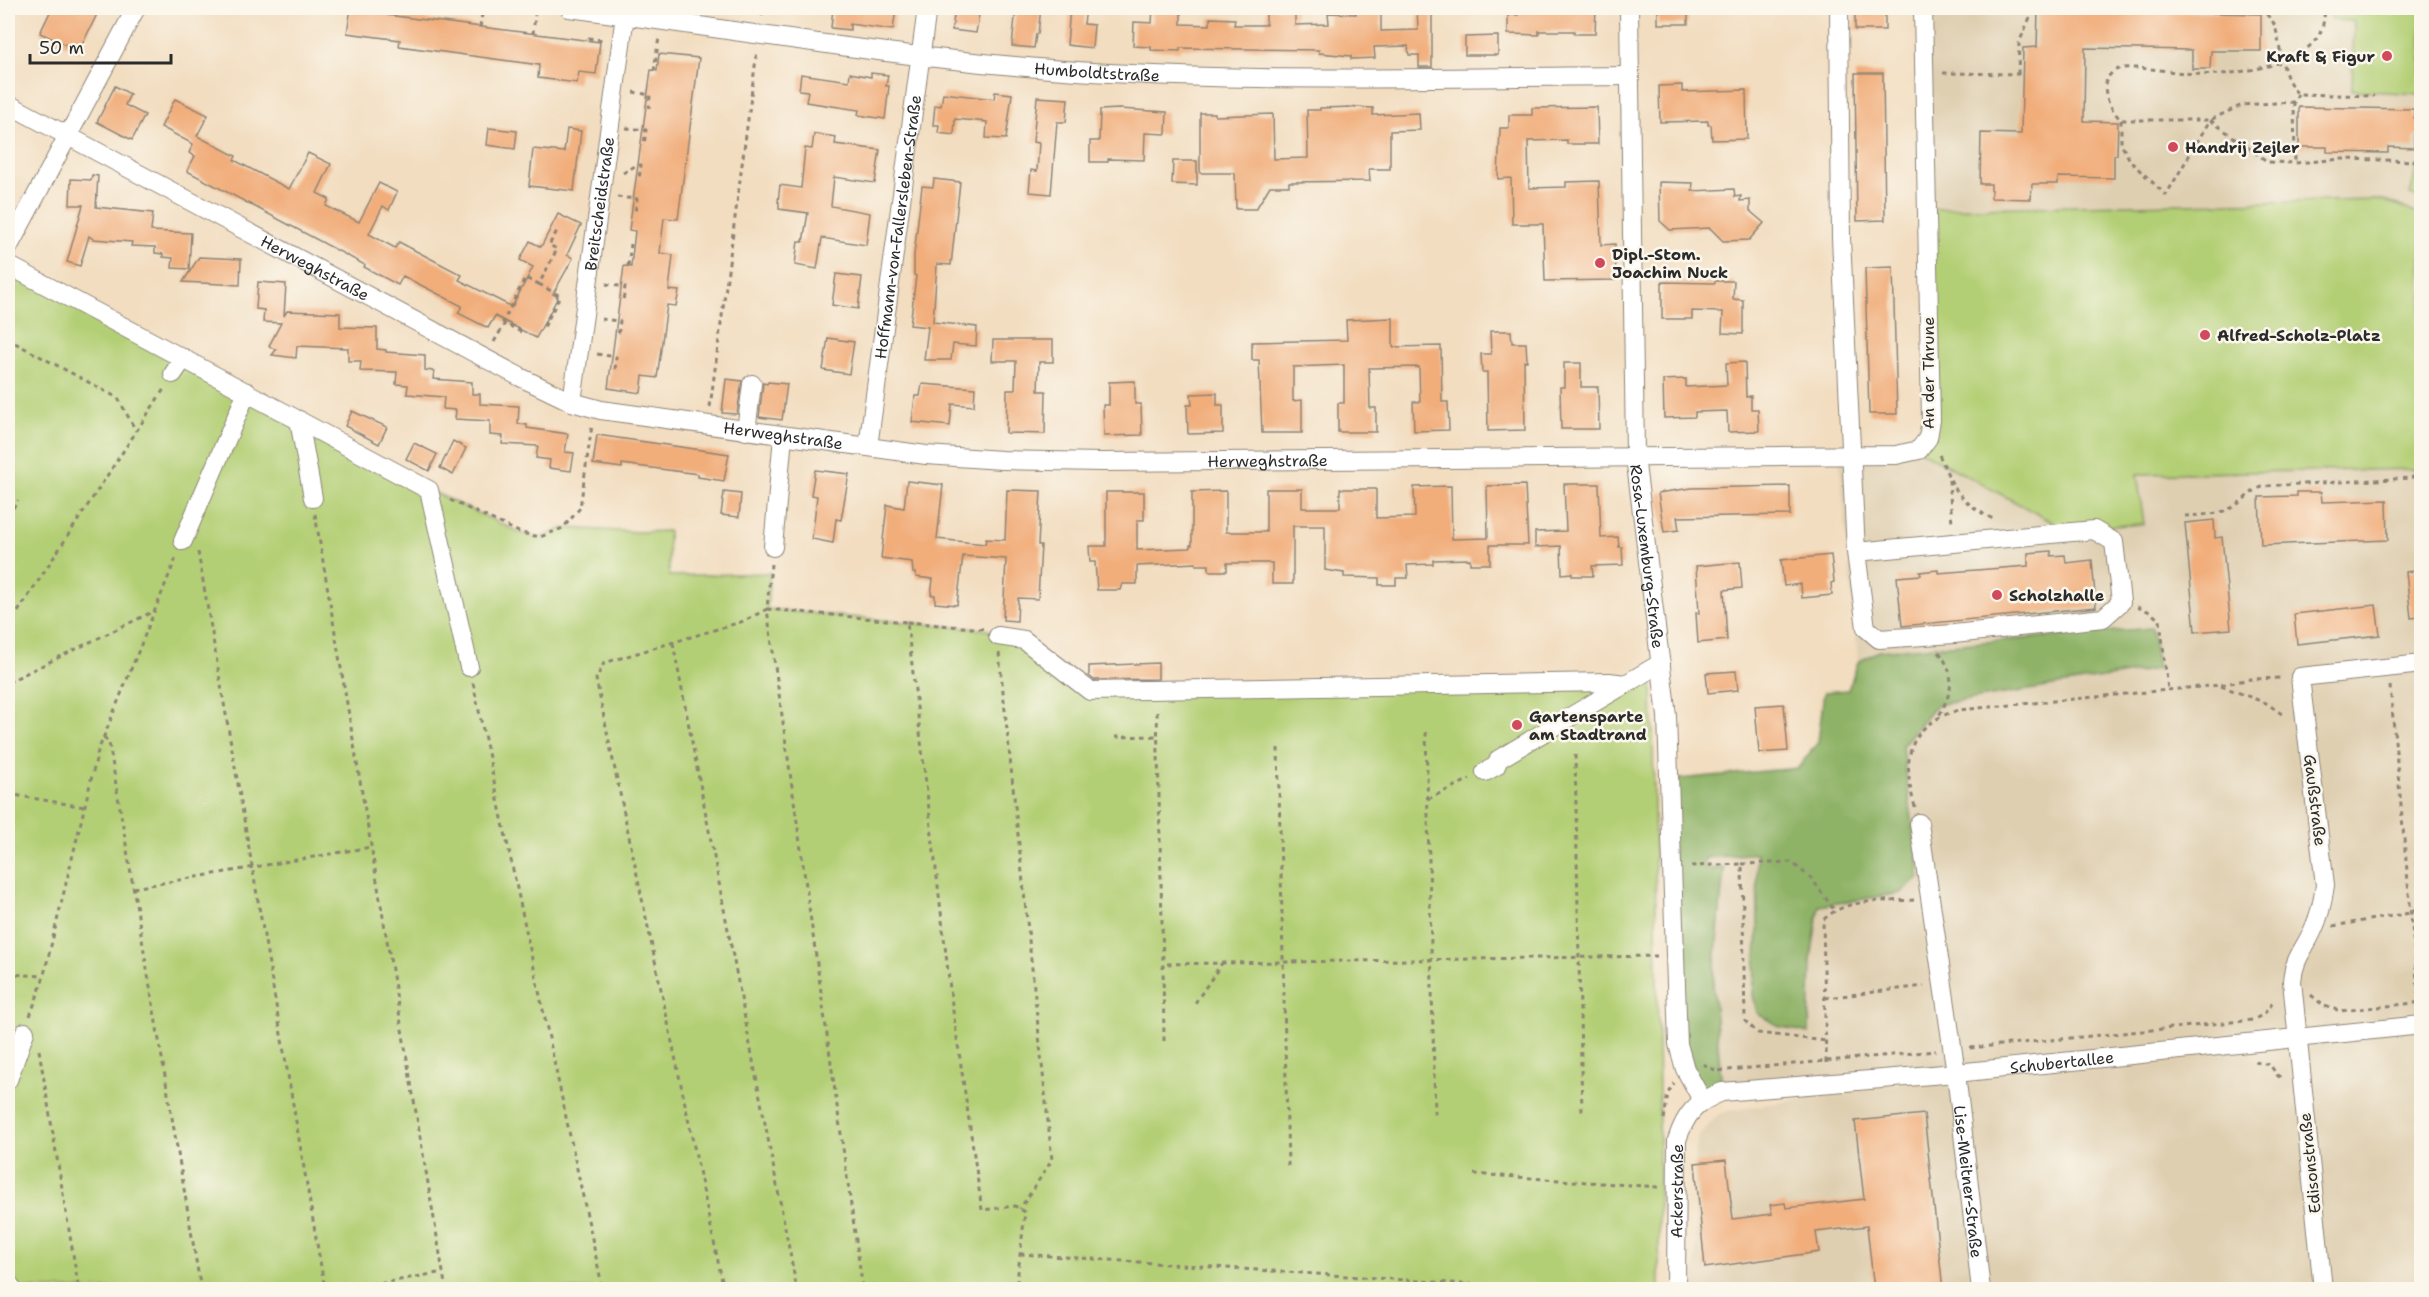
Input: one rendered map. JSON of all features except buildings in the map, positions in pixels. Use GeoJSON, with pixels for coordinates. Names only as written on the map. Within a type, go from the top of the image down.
{"type":"FeatureCollection","features":[{"type":"Feature","properties":{"kind":"street"},"geometry":{"type":"LineString","coordinates":[[8,248],[136,8]]}},
{"type":"Feature","properties":{"kind":"street","name":"Humboldtstraße"},"geometry":{"type":"LineString","coordinates":[[569,8],[626,11],[921,56],[1015,66],[1227,78],[1630,76]]}},
{"type":"Feature","properties":{"kind":"street","name":"Hoffmann-von-Fallersleben-Straße"},"geometry":{"type":"LineString","coordinates":[[868,447],[927,8]]}},
{"type":"Feature","properties":{"kind":"street","name":"Rosa-Luxemburg-Straße"},"geometry":{"type":"LineString","coordinates":[[1629,8],[1635,456],[1667,716],[1678,1044],[1685,1069],[1702,1100]]}},
{"type":"Feature","properties":{"kind":"street"},"geometry":{"type":"LineString","coordinates":[[1839,8],[1840,238],[1856,552],[1866,628],[1879,639],[2103,618],[2121,602],[2114,542],[2094,530],[1856,552]]}},
{"type":"Feature","properties":{"kind":"street","name":"An der Thrune"},"geometry":{"type":"LineString","coordinates":[[1635,456],[1907,454],[1919,450],[1928,438],[1931,420],[1923,8]]}},
{"type":"Feature","properties":{"kind":"street","name":"Breitscheidstraße"},"geometry":{"type":"LineString","coordinates":[[572,402],[626,11]]}},
{"type":"Feature","properties":{"kind":"street","name":"Herweghstraße"},"geometry":{"type":"LineString","coordinates":[[8,104],[520,377],[572,402],[595,408],[783,436],[984,459],[1080,462],[1635,456]]}},
{"type":"Feature","properties":{"kind":"street"},"geometry":{"type":"LineString","coordinates":[[8,266],[429,490],[470,667]]}},
{"type":"Feature","properties":{"kind":"street"},"geometry":{"type":"LineString","coordinates":[[173,374],[184,358]]}},
{"type":"Feature","properties":{"kind":"street"},"geometry":{"type":"LineString","coordinates":[[746,430],[752,384]]}},
{"type":"Feature","properties":{"kind":"street"},"geometry":{"type":"LineString","coordinates":[[183,541],[247,392]]}},
{"type":"Feature","properties":{"kind":"street"},"geometry":{"type":"LineString","coordinates":[[299,420],[313,498]]}},
{"type":"Feature","properties":{"kind":"street"},"geometry":{"type":"LineString","coordinates":[[773,547],[783,436]]}},
{"type":"Feature","properties":{"kind":"street"},"geometry":{"type":"LineString","coordinates":[[998,636],[1023,640],[1090,691],[1597,682],[1626,684]]}},
{"type":"Feature","properties":{"kind":"street"},"geometry":{"type":"LineString","coordinates":[[1485,772],[1496,766],[1499,759],[1661,663]]}},
{"type":"Feature","properties":{"kind":"street"},"geometry":{"type":"LineString","coordinates":[[2300,677],[2421,664]]}},
{"type":"Feature","properties":{"kind":"street","name":"Gaußstraße"},"geometry":{"type":"LineString","coordinates":[[2298,1037],[2293,966],[2314,930],[2320,914],[2325,885],[2300,677]]}},
{"type":"Feature","properties":{"kind":"street","name":"Lise-Meitner-Straße"},"geometry":{"type":"LineString","coordinates":[[1919,823],[1956,1073],[1981,1290]]}},
{"type":"Feature","properties":{"kind":"street","name":"Schubertallee"},"geometry":{"type":"LineString","coordinates":[[1702,1100],[1722,1092],[1956,1073],[2421,1025]]}},
{"type":"Feature","properties":{"kind":"street"},"geometry":{"type":"LineString","coordinates":[[8,1080],[25,1032]]}},
{"type":"Feature","properties":{"kind":"street","name":"Edisonstraße"},"geometry":{"type":"LineString","coordinates":[[2298,1037],[2323,1290]]}},
{"type":"Feature","properties":{"kind":"street","name":"Ackerstraße"},"geometry":{"type":"LineString","coordinates":[[1676,1290],[1677,1140],[1683,1124],[1702,1100]]}},
{"type":"Feature","properties":{"kind":"street"},"geometry":{"type":"LineString","coordinates":[[8,1282],[13,1290]]}},
{"type":"Feature","properties":{"kind":"path"},"geometry":{"type":"LineString","coordinates":[[480,27],[483,8]]}},
{"type":"Feature","properties":{"kind":"path"},"geometry":{"type":"LineString","coordinates":[[1924,73],[2020,74],[2019,43],[2034,8]]}},
{"type":"Feature","properties":{"kind":"path"},"geometry":{"type":"LineString","coordinates":[[2260,8],[2274,24],[2281,61],[2290,83],[2298,94]]}},
{"type":"Feature","properties":{"kind":"path"},"geometry":{"type":"LineString","coordinates":[[2210,120],[2166,195],[2131,162],[2121,144],[2121,120],[2113,112],[2105,93],[2107,79],[2115,70],[2130,68],[2217,74],[2252,69],[2297,56],[2312,45],[2323,26],[2325,8]]}},
{"type":"Feature","properties":{"kind":"path"},"geometry":{"type":"LineString","coordinates":[[533,34],[535,15]]}},
{"type":"Feature","properties":{"kind":"path"},"geometry":{"type":"LineString","coordinates":[[654,71],[660,33]]}},
{"type":"Feature","properties":{"kind":"path"},"geometry":{"type":"LineString","coordinates":[[588,38],[596,39]]}},
{"type":"Feature","properties":{"kind":"path"},"geometry":{"type":"LineString","coordinates":[[709,417],[758,46]]}},
{"type":"Feature","properties":{"kind":"path"},"geometry":{"type":"LineString","coordinates":[[625,91],[650,94],[648,108]]}},
{"type":"Feature","properties":{"kind":"path"},"geometry":{"type":"LineString","coordinates":[[2298,94],[2374,96]]}},
{"type":"Feature","properties":{"kind":"path"},"geometry":{"type":"LineString","coordinates":[[2295,163],[2294,102],[2298,94]]}},
{"type":"Feature","properties":{"kind":"path"},"geometry":{"type":"LineString","coordinates":[[2121,120],[2210,120],[2242,105],[2294,102]]}},
{"type":"Feature","properties":{"kind":"path"},"geometry":{"type":"LineString","coordinates":[[2210,120],[2268,162],[2295,163],[2342,159],[2421,161]]}},
{"type":"Feature","properties":{"kind":"path"},"geometry":{"type":"LineString","coordinates":[[620,127],[646,130],[644,145]]}},
{"type":"Feature","properties":{"kind":"path"},"geometry":{"type":"LineString","coordinates":[[620,176],[635,165],[641,165],[639,178]]}},
{"type":"Feature","properties":{"kind":"path"},"geometry":{"type":"LineString","coordinates":[[611,196],[637,200],[635,213]]}},
{"type":"Feature","properties":{"kind":"path"},"geometry":{"type":"LineString","coordinates":[[539,284],[557,249],[549,244],[556,231]]}},
{"type":"Feature","properties":{"kind":"path"},"geometry":{"type":"LineString","coordinates":[[628,267],[631,244]]}},
{"type":"Feature","properties":{"kind":"path"},"geometry":{"type":"LineString","coordinates":[[490,349],[505,323],[503,322],[525,278],[560,296],[544,327]]}},
{"type":"Feature","properties":{"kind":"path"},"geometry":{"type":"LineString","coordinates":[[600,283],[625,287],[623,302]]}},
{"type":"Feature","properties":{"kind":"path"},"geometry":{"type":"LineString","coordinates":[[595,318],[620,321],[618,336]]}},
{"type":"Feature","properties":{"kind":"path"},"geometry":{"type":"LineString","coordinates":[[505,323],[521,332]]}},
{"type":"Feature","properties":{"kind":"path"},"geometry":{"type":"LineString","coordinates":[[15,343],[118,398],[136,431]]}},
{"type":"Feature","properties":{"kind":"path"},"geometry":{"type":"LineString","coordinates":[[590,354],[616,357],[615,371]]}},
{"type":"Feature","properties":{"kind":"path"},"geometry":{"type":"LineString","coordinates":[[8,627],[173,374]]}},
{"type":"Feature","properties":{"kind":"path"},"geometry":{"type":"LineString","coordinates":[[429,490],[521,533],[540,537],[564,528],[580,508],[595,408]]}},
{"type":"Feature","properties":{"kind":"path"},"geometry":{"type":"LineString","coordinates":[[1928,438],[1963,499],[1975,509],[2022,536]]}},
{"type":"Feature","properties":{"kind":"path"},"geometry":{"type":"LineString","coordinates":[[2185,516],[2221,512],[2244,499],[2253,489],[2265,486],[2409,478],[2421,475]]}},
{"type":"Feature","properties":{"kind":"path"},"geometry":{"type":"LineString","coordinates":[[1949,478],[1953,543]]}},
{"type":"Feature","properties":{"kind":"path"},"geometry":{"type":"LineString","coordinates":[[313,498],[446,1290]]}},
{"type":"Feature","properties":{"kind":"path"},"geometry":{"type":"LineString","coordinates":[[8,516],[18,501]]}},
{"type":"Feature","properties":{"kind":"path"},"geometry":{"type":"LineString","coordinates":[[79,1290],[37,1038],[25,1032],[43,976],[104,736],[152,612],[183,541],[198,546],[325,1290]]}},
{"type":"Feature","properties":{"kind":"path"},"geometry":{"type":"LineString","coordinates":[[773,547],[767,609],[862,1290]]}},
{"type":"Feature","properties":{"kind":"path"},"geometry":{"type":"LineString","coordinates":[[2121,602],[2148,611],[2160,620],[2168,690]]}},
{"type":"Feature","properties":{"kind":"path"},"geometry":{"type":"LineString","coordinates":[[724,1290],[596,679],[604,663],[744,621],[767,609],[988,630],[998,636],[1052,1160],[1020,1209]]}},
{"type":"Feature","properties":{"kind":"path"},"geometry":{"type":"LineString","coordinates":[[8,682],[152,612]]}},
{"type":"Feature","properties":{"kind":"path"},"geometry":{"type":"LineString","coordinates":[[907,622],[951,997],[982,1210],[1015,1206],[1025,1212],[1016,1290]]}},
{"type":"Feature","properties":{"kind":"path"},"geometry":{"type":"LineString","coordinates":[[1917,636],[1938,651],[1947,663],[1952,681],[1949,696],[1939,716]]}},
{"type":"Feature","properties":{"kind":"path"},"geometry":{"type":"LineString","coordinates":[[673,642],[797,1290]]}},
{"type":"Feature","properties":{"kind":"path"},"geometry":{"type":"LineString","coordinates":[[470,667],[603,1290]]}},
{"type":"Feature","properties":{"kind":"path"},"geometry":{"type":"LineString","coordinates":[[1677,1140],[1666,1128],[1664,1113],[1668,1093],[1685,1069],[1698,1064],[1705,1064],[1717,1071],[2253,1020],[2264,1014],[2275,1000],[2313,995],[2324,1006],[2341,1011],[2420,1002],[2388,667]]}},
{"type":"Feature","properties":{"kind":"path"},"geometry":{"type":"LineString","coordinates":[[1919,823],[1911,794],[1908,769],[1912,746],[1918,732],[1939,716],[1959,710],[2220,685],[2251,679],[2300,677]]}},
{"type":"Feature","properties":{"kind":"path"},"geometry":{"type":"LineString","coordinates":[[2220,685],[2266,703],[2307,730]]}},
{"type":"Feature","properties":{"kind":"path"},"geometry":{"type":"LineString","coordinates":[[1157,712],[1164,1041]]}},
{"type":"Feature","properties":{"kind":"path"},"geometry":{"type":"LineString","coordinates":[[1426,732],[1435,1115]]}},
{"type":"Feature","properties":{"kind":"path"},"geometry":{"type":"LineString","coordinates":[[104,736],[109,743],[201,1290]]}},
{"type":"Feature","properties":{"kind":"path"},"geometry":{"type":"LineString","coordinates":[[1115,737],[1156,736]]}},
{"type":"Feature","properties":{"kind":"path"},"geometry":{"type":"LineString","coordinates":[[1278,748],[1288,1166]]}},
{"type":"Feature","properties":{"kind":"path"},"geometry":{"type":"LineString","coordinates":[[1575,755],[1582,1114]]}},
{"type":"Feature","properties":{"kind":"path"},"geometry":{"type":"LineString","coordinates":[[1428,799],[1485,772]]}},
{"type":"Feature","properties":{"kind":"path"},"geometry":{"type":"LineString","coordinates":[[8,794],[85,807]]}},
{"type":"Feature","properties":{"kind":"path"},"geometry":{"type":"LineString","coordinates":[[133,888],[371,847]]}},
{"type":"Feature","properties":{"kind":"path"},"geometry":{"type":"LineString","coordinates":[[1671,867],[1791,862],[1812,879],[1834,910]]}},
{"type":"Feature","properties":{"kind":"path"},"geometry":{"type":"LineString","coordinates":[[1742,864],[1745,1021],[1758,1033],[1826,1041]]}},
{"type":"Feature","properties":{"kind":"path"},"geometry":{"type":"LineString","coordinates":[[1827,1083],[1823,920],[1834,910],[1852,903],[1930,899]]}},
{"type":"Feature","properties":{"kind":"path"},"geometry":{"type":"LineString","coordinates":[[2314,930],[2410,913],[2421,907]]}},
{"type":"Feature","properties":{"kind":"path"},"geometry":{"type":"LineString","coordinates":[[1163,964],[1674,956]]}},
{"type":"Feature","properties":{"kind":"path"},"geometry":{"type":"LineString","coordinates":[[1195,1003],[1222,963]]}},
{"type":"Feature","properties":{"kind":"path"},"geometry":{"type":"LineString","coordinates":[[8,974],[43,976]]}},
{"type":"Feature","properties":{"kind":"path"},"geometry":{"type":"LineString","coordinates":[[1825,998],[1943,984]]}},
{"type":"Feature","properties":{"kind":"path"},"geometry":{"type":"LineString","coordinates":[[2251,1062],[2270,1065],[2278,1076],[2283,1078],[2301,1075]]}},
{"type":"Feature","properties":{"kind":"path"},"geometry":{"type":"LineString","coordinates":[[1474,1174],[1678,1188]]}},
{"type":"Feature","properties":{"kind":"path"},"geometry":{"type":"LineString","coordinates":[[1020,1254],[1554,1290]]}},
{"type":"Feature","properties":{"kind":"path"},"geometry":{"type":"LineString","coordinates":[[345,1290],[443,1272]]}},
{"type":"Feature","properties":{"kind":"shaded area","name":"Handrij Zejler"},"geometry":{"type":"Polygon","coordinates":[[[1923,8],[2331,8],[2331,20],[2354,21],[2352,90],[2421,94],[2421,216],[2398,205],[2379,200],[1927,209],[1923,8]]]}},
{"type":"Feature","properties":{"kind":"shaded area"},"geometry":{"type":"Polygon","coordinates":[[[1919,450],[2144,524],[2137,474],[2421,469],[2421,1289],[1694,1290],[1696,1251],[1694,1163],[1698,1137],[1718,1115],[1727,1111],[1952,1074],[1722,1091],[1713,984],[1724,868],[1705,869],[1704,858],[1757,853],[1758,931],[1753,995],[1811,958],[1819,906],[1901,893],[1920,877],[1902,746],[1937,705],[2158,669],[2151,628],[1880,651],[1858,662],[1839,456],[1919,450]]]}},
{"type":"Feature","properties":{"kind":"green space","name":"Kraft & Figur"},"geometry":{"type":"Polygon","coordinates":[[[2331,8],[2421,8],[2421,94],[2352,90],[2354,21],[2331,20],[2331,8]]]}},
{"type":"Feature","properties":{"kind":"green space"},"geometry":{"type":"Polygon","coordinates":[[[2417,166],[2421,167],[2421,198],[2410,195],[2417,166]]]}},
{"type":"Feature","properties":{"kind":"green space","name":"Alfred-Scholz-Platz"},"geometry":{"type":"Polygon","coordinates":[[[2379,200],[2398,205],[2421,216],[2421,469],[2137,474],[2144,524],[2065,529],[1919,450],[1928,438],[1927,209],[2379,200]]]}},
{"type":"Feature","properties":{"kind":"green space"},"geometry":{"type":"Polygon","coordinates":[[[8,265],[429,490],[521,533],[540,538],[564,528],[638,532],[668,531],[669,576],[770,573],[767,609],[988,630],[998,636],[1024,640],[1090,692],[1626,684],[1629,694],[1652,682],[1659,1095],[1659,1289],[8,1289],[8,265]]]}},
{"type":"Feature","properties":{"kind":"green space"},"geometry":{"type":"Polygon","coordinates":[[[2152,628],[2158,669],[1936,705],[1902,746],[1920,877],[1901,893],[1819,906],[1811,959],[1809,1033],[1778,1026],[1757,1013],[1753,995],[1758,931],[1757,853],[1705,858],[1705,869],[1724,868],[1713,984],[1722,1091],[1703,1099],[1685,1068],[1669,780],[1798,768],[1818,742],[1824,692],[1848,690],[1858,662],[1879,651],[2152,628]]]}},
{"type":"Feature","properties":{"kind":"place","name":"Kraft & Figur"},"geometry":{"type":"Point","coordinates":[2387,56]}},
{"type":"Feature","properties":{"kind":"place","name":"Handrij Zejler"},"geometry":{"type":"Point","coordinates":[2173,147]}},
{"type":"Feature","properties":{"kind":"place","name":"Dipl.-Stom. Joachim Nuck"},"geometry":{"type":"Point","coordinates":[1600,263]}},
{"type":"Feature","properties":{"kind":"place","name":"Alfred-Scholz-Platz"},"geometry":{"type":"Point","coordinates":[2205,335]}},
{"type":"Feature","properties":{"kind":"place","name":"Scholzhalle"},"geometry":{"type":"Point","coordinates":[1997,595]}},
{"type":"Feature","properties":{"kind":"place","name":"Gartensparte am Stadtrand"},"geometry":{"type":"Point","coordinates":[1517,725]}}]}
